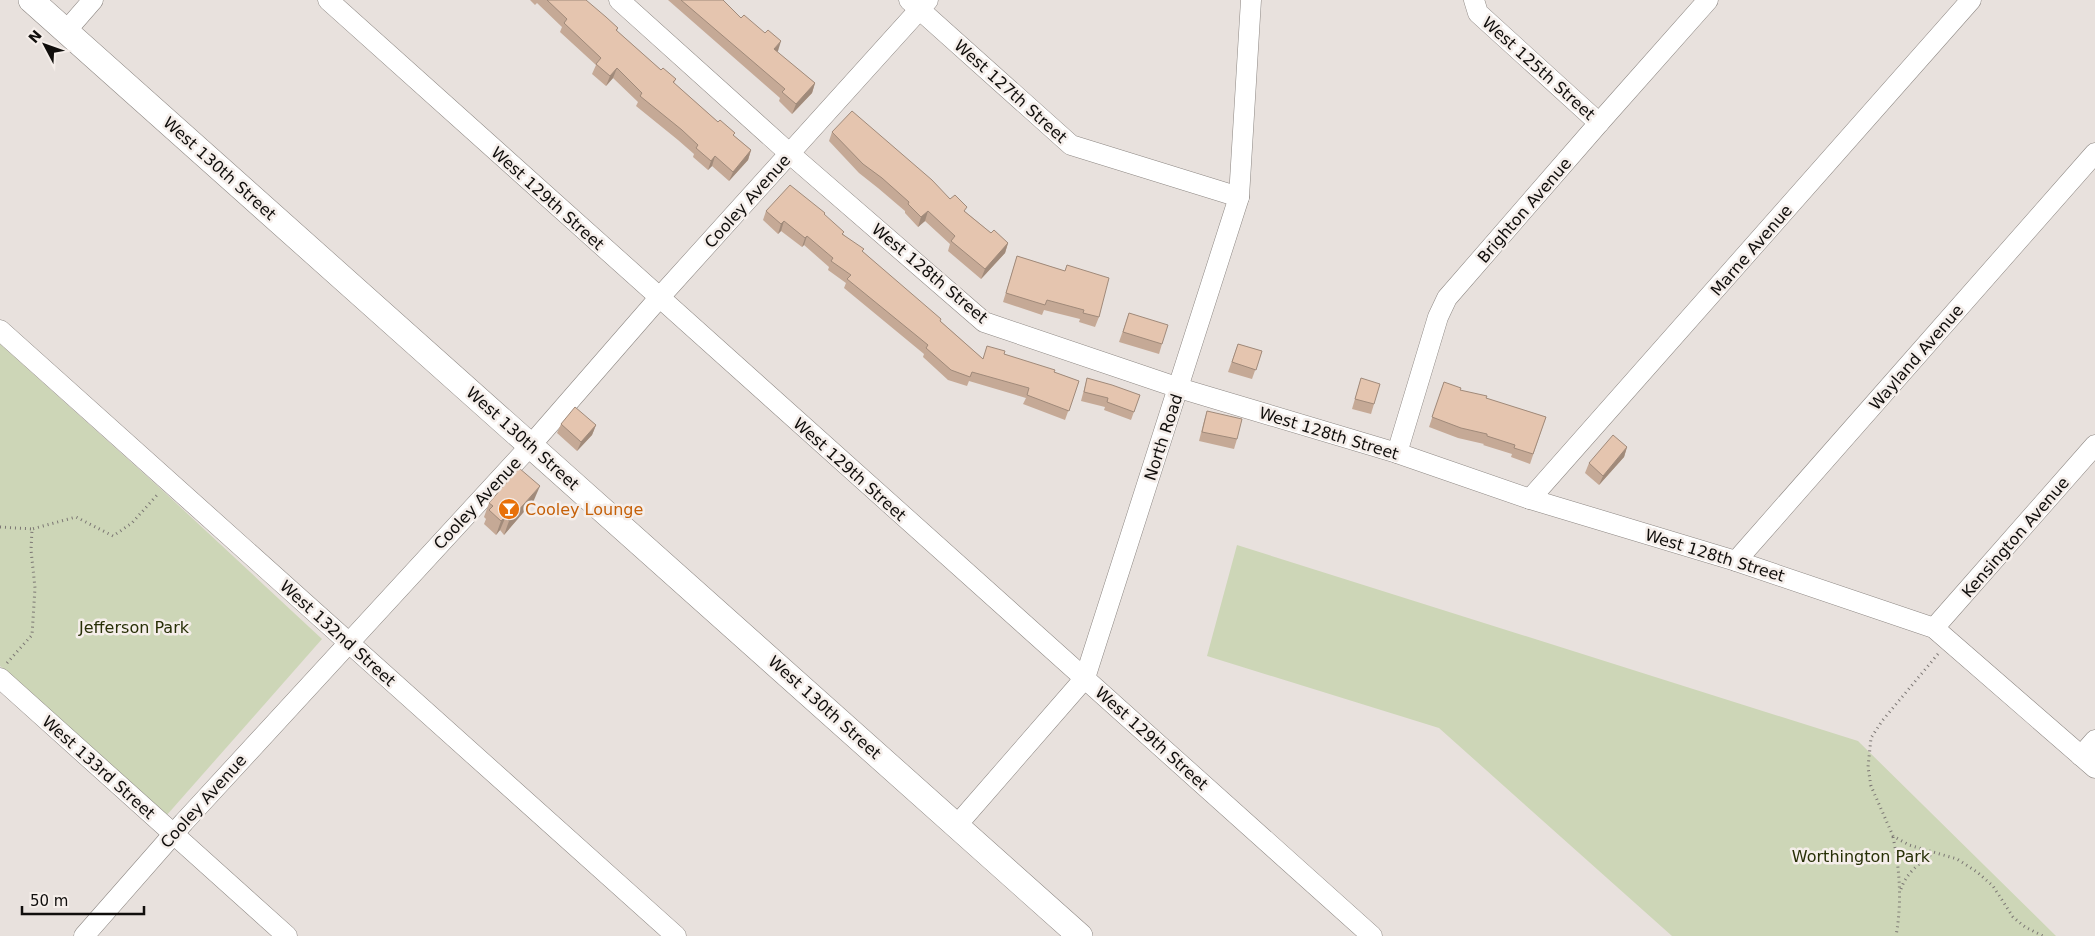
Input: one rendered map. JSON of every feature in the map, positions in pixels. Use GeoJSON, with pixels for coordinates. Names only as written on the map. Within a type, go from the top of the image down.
{"type":"FeatureCollection","features":[{"type":"Feature","properties":{"kind":"main road","name":"West 130th Street"},"geometry":{"type":"LineString","coordinates":[[32,0],[1080,936]]}},
{"type":"Feature","properties":{"kind":"street"},"geometry":{"type":"LineString","coordinates":[[66,31],[93,0]]}},
{"type":"Feature","properties":{"kind":"street","name":"West 129th Street"},"geometry":{"type":"LineString","coordinates":[[328,0],[1372,936]]}},
{"type":"Feature","properties":{"kind":"street","name":"West 128th Street"},"geometry":{"type":"LineString","coordinates":[[619,0],[789,153],[984,322],[1179,388],[1397,453],[1530,499],[1736,561],[1934,628],[2088,762]]}},
{"type":"Feature","properties":{"kind":"street","name":"North Road"},"geometry":{"type":"LineString","coordinates":[[957,825],[1085,678],[1239,197],[1251,0]]}},
{"type":"Feature","properties":{"kind":"street","name":"Brighton Avenue"},"geometry":{"type":"LineString","coordinates":[[1397,453],[1438,317],[1448,298],[1708,0]]}},
{"type":"Feature","properties":{"kind":"street","name":"Marne Avenue"},"geometry":{"type":"LineString","coordinates":[[1530,499],[1971,0]]}},
{"type":"Feature","properties":{"kind":"street","name":"Cooley Avenue"},"geometry":{"type":"LineString","coordinates":[[84,936],[173,834],[531,445],[919,3]]}},
{"type":"Feature","properties":{"kind":"street","name":"West 127th Street"},"geometry":{"type":"LineString","coordinates":[[919,3],[1071,145],[1239,197]]}},
{"type":"Feature","properties":{"kind":"street","name":"West 125th Street"},"geometry":{"type":"LineString","coordinates":[[1476,6],[1599,123]]}},
{"type":"Feature","properties":{"kind":"street","name":"Wayland Avenue"},"geometry":{"type":"LineString","coordinates":[[1736,561],[2095,153]]}},
{"type":"Feature","properties":{"kind":"street","name":"West 132nd Street"},"geometry":{"type":"LineString","coordinates":[[0,330],[676,936]]}},
{"type":"Feature","properties":{"kind":"street","name":"Kensington Avenue"},"geometry":{"type":"LineString","coordinates":[[1934,628],[2095,445]]}},
{"type":"Feature","properties":{"kind":"street","name":"West 133rd Street"},"geometry":{"type":"LineString","coordinates":[[3,670],[173,834],[287,936]]}},
{"type":"Feature","properties":{"kind":"street"},"geometry":{"type":"LineString","coordinates":[[2088,762],[2095,740]]}},
{"type":"Feature","properties":{"kind":"path"},"geometry":{"type":"LineString","coordinates":[[0,527],[32,529],[76,517],[113,536],[132,523],[157,495]]}},
{"type":"Feature","properties":{"kind":"path"},"geometry":{"type":"LineString","coordinates":[[3,670],[32,635],[35,588],[31,550],[32,529]]}},
{"type":"Feature","properties":{"kind":"path"},"geometry":{"type":"LineString","coordinates":[[1896,936],[1900,891],[1898,863],[1893,836],[1871,786],[1868,767],[1871,738],[1882,721],[1939,653]]}},
{"type":"Feature","properties":{"kind":"path"},"geometry":{"type":"LineString","coordinates":[[1893,836],[1909,845],[1957,859],[1977,872],[1993,886],[2013,917],[2025,927],[2043,936]]}},
{"type":"Feature","properties":{"kind":"path"},"geometry":{"type":"LineString","coordinates":[[1900,891],[1903,882],[1915,867],[1934,853]]}},
{"type":"Feature","properties":{"kind":"green space","name":"Jefferson Park"},"geometry":{"type":"Polygon","coordinates":[[[0,344],[161,489],[322,639],[166,816],[0,666],[0,344]]]}},
{"type":"Feature","properties":{"kind":"green space","name":"Worthington Park"},"geometry":{"type":"Polygon","coordinates":[[[1237,545],[1858,741],[2056,936],[1672,936],[1439,728],[1207,656],[1237,545]]]}},
{"type":"Feature","properties":{"kind":"building"},"geometry":{"type":"Polygon","coordinates":[[[547,0],[586,0],[661,70],[663,68],[676,79],[673,82],[718,122],[720,120],[735,133],[733,135],[751,150],[733,172],[715,156],[711,161],[696,148],[698,145],[640,96],[642,93],[617,68],[610,76],[596,64],[601,58],[564,23],[567,19],[547,0]]]}},
{"type":"Feature","properties":{"kind":"building"},"geometry":{"type":"Polygon","coordinates":[[[681,0],[723,0],[741,18],[744,15],[765,33],[768,30],[781,41],[774,49],[815,83],[796,104],[782,92],[785,89],[681,0]]]}},
{"type":"Feature","properties":{"kind":"building"},"geometry":{"type":"Polygon","coordinates":[[[852,111],[932,180],[950,199],[955,195],[967,207],[964,211],[991,233],[994,230],[1008,243],[985,269],[951,241],[955,236],[928,211],[921,217],[908,204],[909,202],[863,164],[832,132],[852,111]]]}},
{"type":"Feature","properties":{"kind":"building"},"geometry":{"type":"Polygon","coordinates":[[[790,185],[825,213],[844,232],[842,234],[864,249],[862,251],[941,319],[940,321],[983,359],[987,346],[1005,351],[1004,354],[1055,370],[1054,372],[1079,381],[1069,411],[1027,395],[1029,388],[972,372],[970,377],[951,370],[926,348],[928,345],[847,279],[851,275],[831,261],[833,258],[807,236],[805,238],[784,221],[781,224],[766,211],[790,185]]]}},
{"type":"Feature","properties":{"kind":"building"},"geometry":{"type":"Polygon","coordinates":[[[1017,256],[1065,271],[1067,265],[1109,278],[1099,317],[1083,313],[1084,310],[1047,300],[1045,305],[1006,293],[1017,256]]]}},
{"type":"Feature","properties":{"kind":"building"},"geometry":{"type":"Polygon","coordinates":[[[1129,313],[1168,325],[1162,344],[1123,332],[1129,313]]]}},
{"type":"Feature","properties":{"kind":"building"},"geometry":{"type":"Polygon","coordinates":[[[1238,344],[1262,351],[1256,370],[1232,362],[1238,344]]]}},
{"type":"Feature","properties":{"kind":"building"},"geometry":{"type":"Polygon","coordinates":[[[1087,378],[1140,395],[1134,412],[1107,402],[1108,398],[1084,392],[1087,378]]]}},
{"type":"Feature","properties":{"kind":"building"},"geometry":{"type":"Polygon","coordinates":[[[1361,378],[1380,384],[1374,404],[1355,399],[1361,378]]]}},
{"type":"Feature","properties":{"kind":"building"},"geometry":{"type":"Polygon","coordinates":[[[1444,382],[1461,388],[1460,390],[1487,396],[1486,398],[1546,417],[1533,454],[1514,448],[1515,445],[1487,436],[1487,434],[1461,428],[1432,417],[1444,382]]]}},
{"type":"Feature","properties":{"kind":"building"},"geometry":{"type":"Polygon","coordinates":[[[575,407],[596,425],[581,442],[561,424],[575,407]]]}},
{"type":"Feature","properties":{"kind":"building"},"geometry":{"type":"Polygon","coordinates":[[[1207,411],[1242,419],[1237,439],[1202,432],[1207,411]]]}},
{"type":"Feature","properties":{"kind":"building"},"geometry":{"type":"Polygon","coordinates":[[[1613,435],[1627,447],[1603,476],[1589,463],[1613,435]]]}},
{"type":"Feature","properties":{"kind":"building"},"geometry":{"type":"Polygon","coordinates":[[[519,468],[540,486],[509,521],[506,516],[501,521],[489,510],[493,506],[489,503],[519,468]]]}},
{"type":"Feature","properties":{"kind":"place","name":"Cooley Lounge"},"geometry":{"type":"Point","coordinates":[509,509]}}]}
